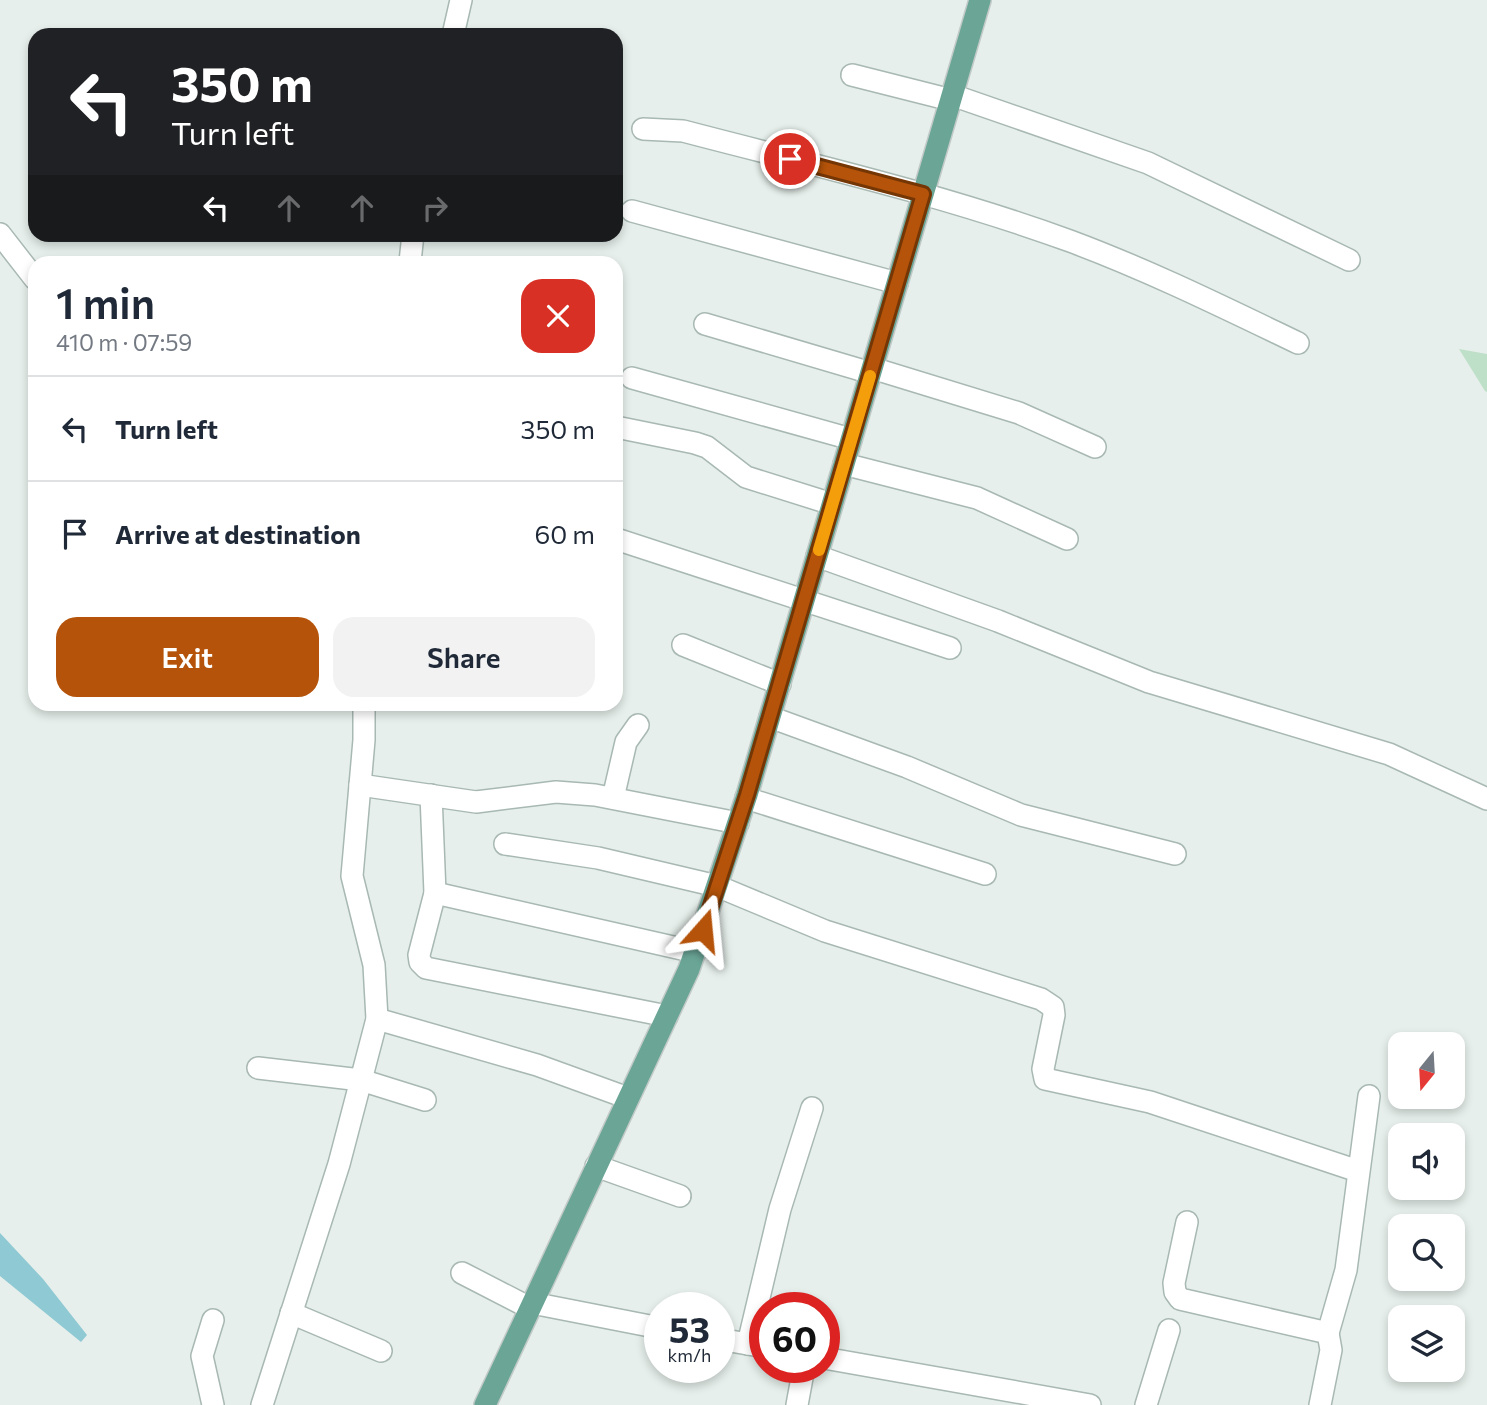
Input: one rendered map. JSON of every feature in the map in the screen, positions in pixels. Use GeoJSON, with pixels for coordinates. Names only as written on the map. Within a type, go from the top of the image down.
{"type":"FeatureCollection","features":[{"type":"Feature","properties":{"kind":"main road"},"geometry":{"type":"LineString","coordinates":[[485,1405],[695,952],[746,799],[980,0]]}},
{"type":"Feature","properties":{"kind":"street"},"geometry":{"type":"LineString","coordinates":[[455,28],[461,0]]}},
{"type":"Feature","properties":{"kind":"street"},"geometry":{"type":"LineString","coordinates":[[852,75],[951,98],[1148,163],[1349,260]]}},
{"type":"Feature","properties":{"kind":"street"},"geometry":{"type":"LineString","coordinates":[[643,129],[683,131],[923,194],[1071,242],[1200,296],[1298,343]]}},
{"type":"Feature","properties":{"kind":"street"},"geometry":{"type":"LineString","coordinates":[[632,211],[897,283]]}},
{"type":"Feature","properties":{"kind":"street"},"geometry":{"type":"LineString","coordinates":[[0,234],[28,270]]}},
{"type":"Feature","properties":{"kind":"street"},"geometry":{"type":"LineString","coordinates":[[705,324],[1019,413],[1095,447]]}},
{"type":"Feature","properties":{"kind":"street"},"geometry":{"type":"LineString","coordinates":[[632,378],[851,439]]}},
{"type":"Feature","properties":{"kind":"street"},"geometry":{"type":"LineString","coordinates":[[623,428],[707,447],[746,477],[832,504]]}},
{"type":"Feature","properties":{"kind":"street"},"geometry":{"type":"LineString","coordinates":[[844,464],[977,498],[1067,539]]}},
{"type":"Feature","properties":{"kind":"street"},"geometry":{"type":"LineString","coordinates":[[623,541],[950,648]]}},
{"type":"Feature","properties":{"kind":"street"},"geometry":{"type":"LineString","coordinates":[[817,556],[983,615],[1149,681],[1389,754],[1487,799]]}},
{"type":"Feature","properties":{"kind":"street"},"geometry":{"type":"LineString","coordinates":[[683,645],[779,684]]}},
{"type":"Feature","properties":{"kind":"street"},"geometry":{"type":"LineString","coordinates":[[262,1405],[339,1164],[377,1019],[374,965],[352,876],[364,711]]}},
{"type":"Feature","properties":{"kind":"street"},"geometry":{"type":"LineString","coordinates":[[770,717],[907,767],[1013,812],[1175,854]]}},
{"type":"Feature","properties":{"kind":"street"},"geometry":{"type":"LineString","coordinates":[[613,798],[626,742],[638,724]]}},
{"type":"Feature","properties":{"kind":"street"},"geometry":{"type":"LineString","coordinates":[[360,785],[476,802],[556,792],[613,798],[738,823]]}},
{"type":"Feature","properties":{"kind":"street"},"geometry":{"type":"LineString","coordinates":[[432,795],[435,893],[419,955],[420,962],[426,968],[667,1016]]}},
{"type":"Feature","properties":{"kind":"street"},"geometry":{"type":"LineString","coordinates":[[746,799],[985,874]]}},
{"type":"Feature","properties":{"kind":"street"},"geometry":{"type":"LineString","coordinates":[[505,844],[598,858],[717,886],[825,931],[1049,1003],[1055,1015],[1043,1069],[1045,1079],[1150,1102],[1358,1171]]}},
{"type":"Feature","properties":{"kind":"street"},"geometry":{"type":"LineString","coordinates":[[435,893],[695,952]]}},
{"type":"Feature","properties":{"kind":"street"},"geometry":{"type":"LineString","coordinates":[[377,1019],[537,1065],[628,1098]]}},
{"type":"Feature","properties":{"kind":"street"},"geometry":{"type":"LineString","coordinates":[[258,1068],[361,1080],[425,1100]]}},
{"type":"Feature","properties":{"kind":"street"},"geometry":{"type":"LineString","coordinates":[[1320,1405],[1331,1350],[1328,1333],[1346,1270],[1369,1096]]}},
{"type":"Feature","properties":{"kind":"street"},"geometry":{"type":"LineString","coordinates":[[765,1292],[780,1209],[812,1108]]}},
{"type":"Feature","properties":{"kind":"street"},"geometry":{"type":"LineString","coordinates":[[596,1166],[680,1196]]}},
{"type":"Feature","properties":{"kind":"street"},"geometry":{"type":"LineString","coordinates":[[1187,1222],[1174,1283],[1175,1292],[1180,1299],[1328,1333]]}},
{"type":"Feature","properties":{"kind":"street"},"geometry":{"type":"LineString","coordinates":[[462,1273],[531,1306],[644,1325]]}},
{"type":"Feature","properties":{"kind":"street"},"geometry":{"type":"LineString","coordinates":[[291,1313],[381,1351]]}},
{"type":"Feature","properties":{"kind":"street"},"geometry":{"type":"LineString","coordinates":[[213,1320],[202,1356],[213,1405]]}},
{"type":"Feature","properties":{"kind":"street"},"geometry":{"type":"LineString","coordinates":[[1146,1405],[1169,1330]]}},
{"type":"Feature","properties":{"kind":"street"},"geometry":{"type":"LineString","coordinates":[[840,1361],[1036,1400],[1090,1405]]}},
{"type":"Feature","properties":{"kind":"street"},"geometry":{"type":"LineString","coordinates":[[797,1405],[801,1383]]}},
{"type":"Feature","properties":{"kind":"green space"},"geometry":{"type":"Polygon","coordinates":[[[1459,349],[1487,354],[1487,392],[1485,391],[1459,349]]]}},
{"type":"Feature","properties":{"kind":"water"},"geometry":{"type":"Polygon","coordinates":[[[0,1233],[43,1279],[87,1335],[81,1342],[0,1276],[0,1233]]]}},
{"type":"Feature","properties":{"kind":"slow traffic"},"geometry":{"type":"LineString","coordinates":[[819,550],[870,376]]}},
{"type":"Feature","properties":{"kind":"route"},"geometry":{"type":"LineString","coordinates":[[703,930],[747,795],[923,194],[790,159]]}}]}
